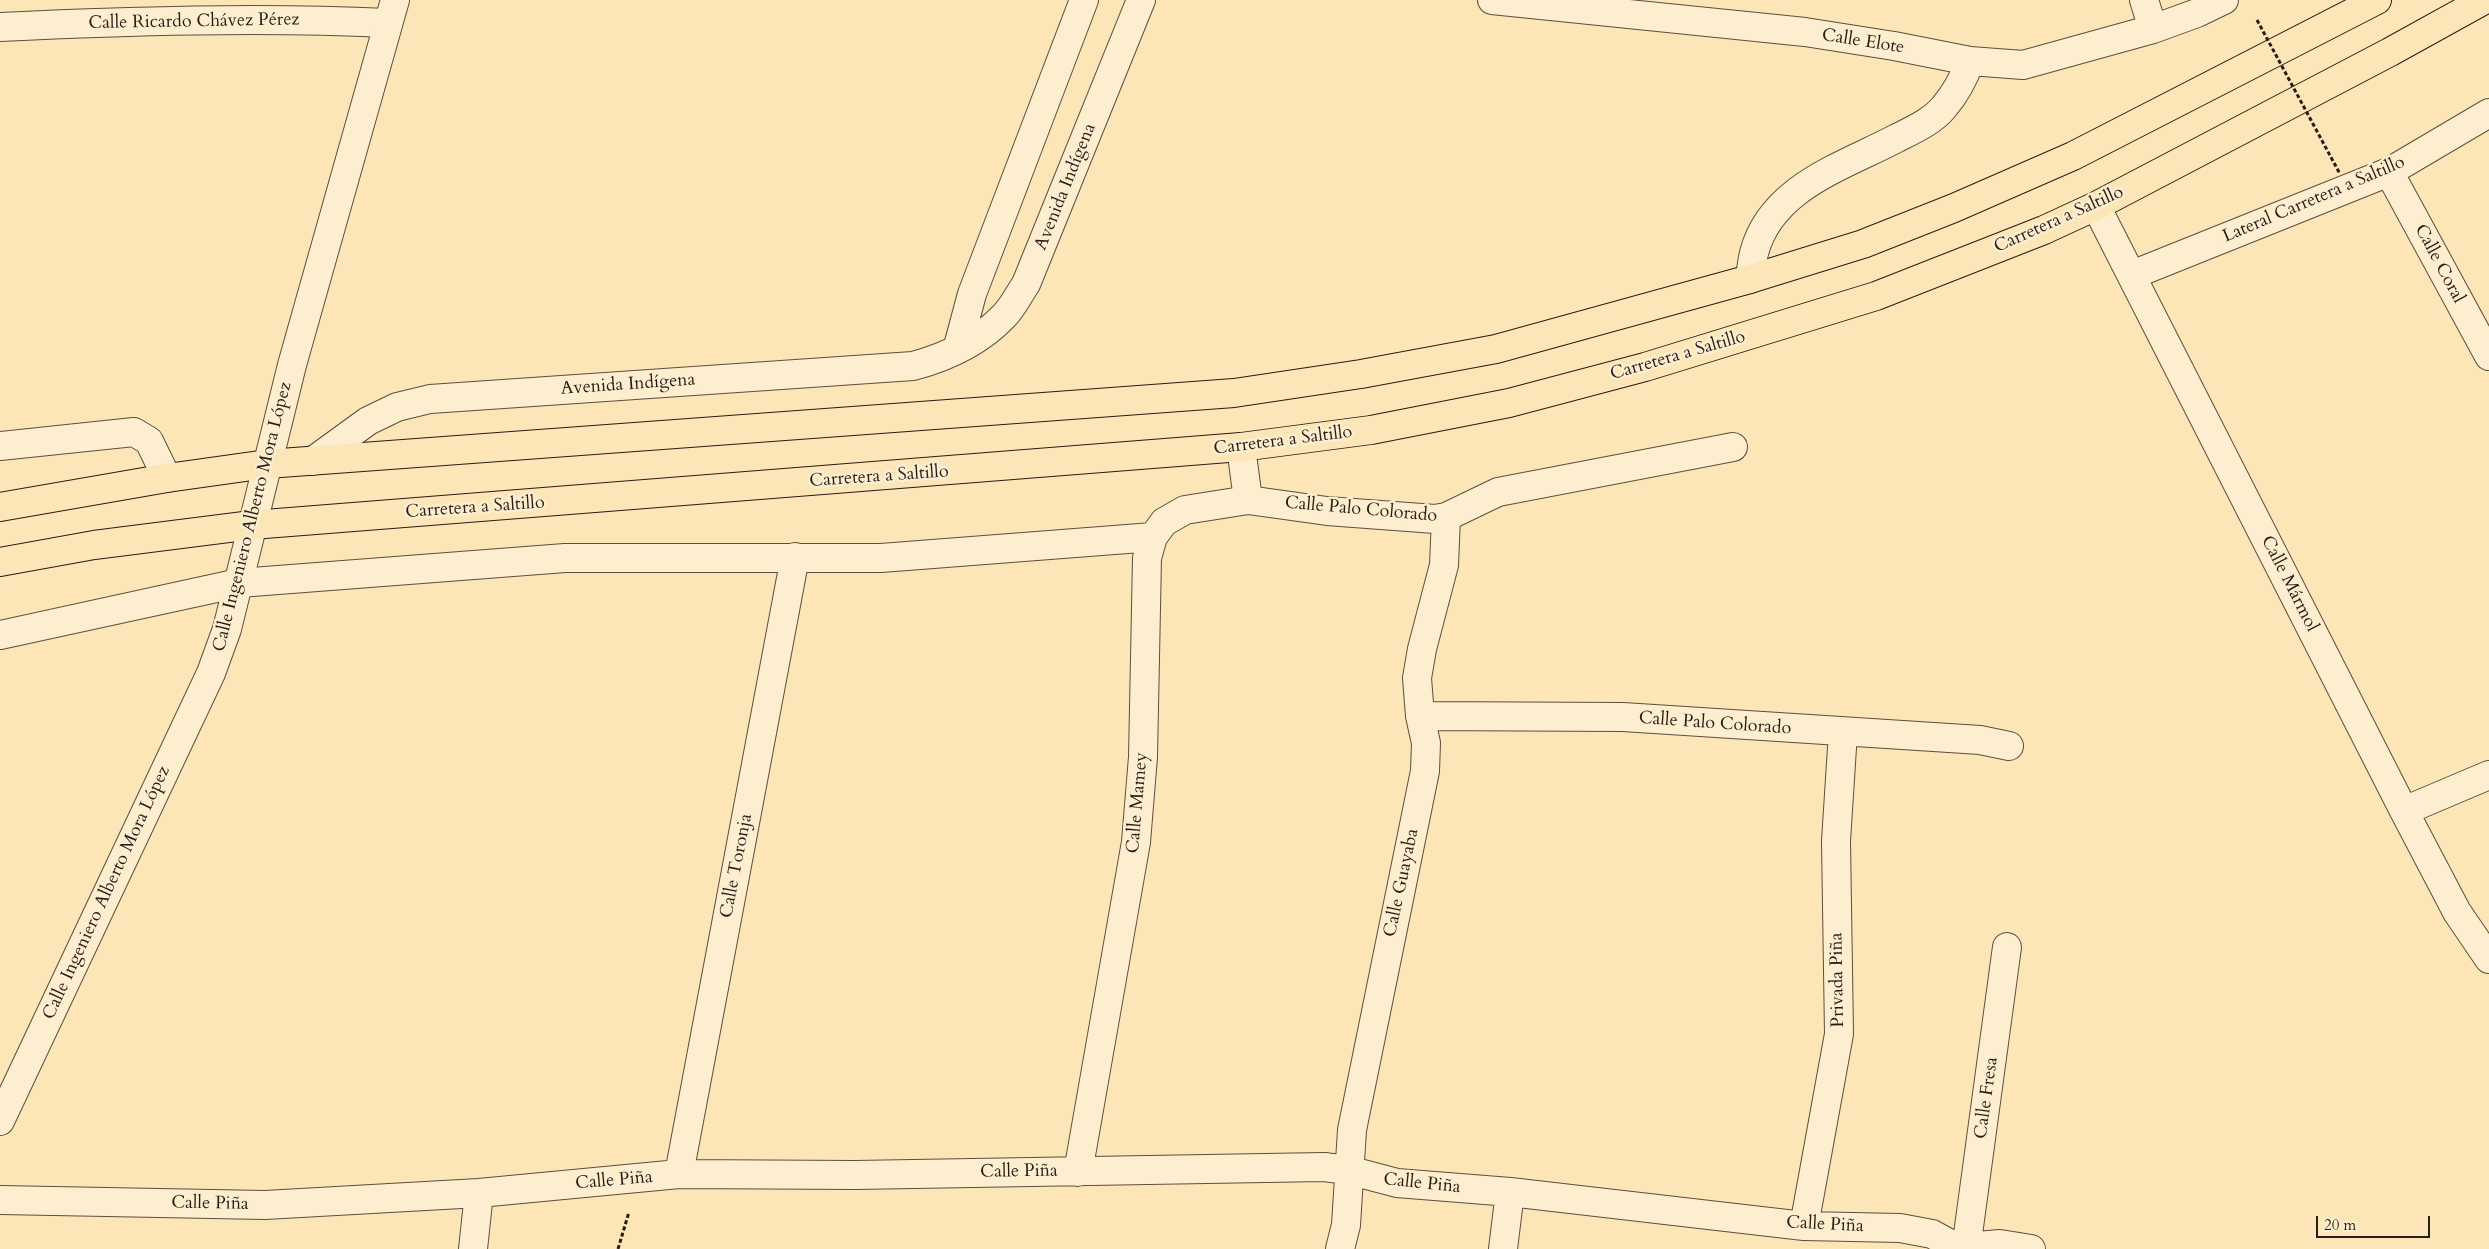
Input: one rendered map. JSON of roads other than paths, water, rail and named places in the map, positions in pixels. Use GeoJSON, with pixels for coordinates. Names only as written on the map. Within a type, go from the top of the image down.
{"type":"FeatureCollection","features":[{"type":"Feature","properties":{"kind":"main road"},"geometry":{"type":"LineString","coordinates":[[0,507],[166,478],[267,464],[1234,393],[1361,374],[1496,349],[1750,279],[1863,244],[2027,177],[2163,112],[2377,0]]}},
{"type":"Feature","properties":{"kind":"main road","name":"Carretera a Saltillo"},"geometry":{"type":"LineString","coordinates":[[0,562],[94,546],[252,525],[1241,447],[1371,430],[1500,405],[1645,367],[1876,296],[2044,230],[2096,206],[2364,66],[2484,0]]}},
{"type":"Feature","properties":{"kind":"street"},"geometry":{"type":"LineString","coordinates":[[957,350],[972,294],[1084,0]]}},
{"type":"Feature","properties":{"kind":"street","name":"Avenida Indígena"},"geometry":{"type":"LineString","coordinates":[[313,460],[368,421],[397,407],[430,399],[913,366],[940,359],[957,350],[987,330],[1005,315],[1026,284],[1141,0]]}},
{"type":"Feature","properties":{"kind":"street","name":"Calle Elote"},"geometry":{"type":"LineString","coordinates":[[1492,0],[1805,32],[1970,61],[2023,65],[2152,29],[2197,13],[2224,0]]}},
{"type":"Feature","properties":{"kind":"street"},"geometry":{"type":"LineString","coordinates":[[2144,0],[2152,29]]}},
{"type":"Feature","properties":{"kind":"street","name":"Calle Ricardo Chávez Pérez"},"geometry":{"type":"LineString","coordinates":[[0,27],[109,22],[338,21],[392,12]]}},
{"type":"Feature","properties":{"kind":"street","name":"Calle Ingeniero Alberto Mora López"},"geometry":{"type":"LineString","coordinates":[[0,1121],[211,673],[227,629],[292,365],[392,12]]}},
{"type":"Feature","properties":{"kind":"street"},"geometry":{"type":"LineString","coordinates":[[1750,279],[1754,252],[1765,228],[1784,202],[1803,186],[1919,127],[1943,108],[1962,82],[1970,61]]}},
{"type":"Feature","properties":{"kind":"street","name":"Lateral Carretera a Saltillo"},"geometry":{"type":"LineString","coordinates":[[2132,275],[2389,172],[2489,113]]}},
{"type":"Feature","properties":{"kind":"street","name":"Calle Coral"},"geometry":{"type":"LineString","coordinates":[[2389,172],[2489,356]]}},
{"type":"Feature","properties":{"kind":"street","name":"Calle Mármol"},"geometry":{"type":"LineString","coordinates":[[2096,206],[2404,811],[2457,912],[2489,959]]}},
{"type":"Feature","properties":{"kind":"street"},"geometry":{"type":"LineString","coordinates":[[0,446],[134,432],[149,441],[166,478]]}},
{"type":"Feature","properties":{"kind":"street"},"geometry":{"type":"LineString","coordinates":[[1241,447],[1248,500]]}},
{"type":"Feature","properties":{"kind":"street","name":"Calle Palo Colorado"},"geometry":{"type":"LineString","coordinates":[[1248,500],[1327,511],[1435,520],[1446,517],[1498,492],[1733,447]]}},
{"type":"Feature","properties":{"kind":"street","name":"Calle Mamey"},"geometry":{"type":"LineString","coordinates":[[1078,1172],[1136,842],[1143,757],[1147,558],[1153,537],[1164,522],[1185,510],[1248,500]]}},
{"type":"Feature","properties":{"kind":"street","name":"Calle Guayaba"},"geometry":{"type":"LineString","coordinates":[[1340,1249],[1346,1225],[1352,1130],[1425,771],[1426,743],[1420,716],[1417,678],[1422,649],[1444,565],[1446,517]]}},
{"type":"Feature","properties":{"kind":"street"},"geometry":{"type":"LineString","coordinates":[[0,635],[239,583],[565,558],[881,558],[1153,537]]}},
{"type":"Feature","properties":{"kind":"street","name":"Calle Toronja"},"geometry":{"type":"LineString","coordinates":[[680,1174],[795,557]]}},
{"type":"Feature","properties":{"kind":"street","name":"Calle Palo Colorado"},"geometry":{"type":"LineString","coordinates":[[1420,716],[1623,717],[1980,740],[2009,746]]}},
{"type":"Feature","properties":{"kind":"street","name":"Privada Piña"},"geometry":{"type":"LineString","coordinates":[[1804,1226],[1839,1034],[1836,841],[1843,732]]}},
{"type":"Feature","properties":{"kind":"street"},"geometry":{"type":"LineString","coordinates":[[2404,811],[2489,775]]}},
{"type":"Feature","properties":{"kind":"street","name":"Calle Fresa"},"geometry":{"type":"LineString","coordinates":[[1966,1248],[2008,947]]}},
{"type":"Feature","properties":{"kind":"street","name":"Calle Piña"},"geometry":{"type":"LineString","coordinates":[[0,1200],[265,1204],[479,1193],[680,1174],[1078,1172],[1324,1167],[1348,1170],[1397,1183],[1510,1192],[1804,1226],[1900,1228],[1932,1234],[1952,1245],[1966,1248],[2000,1244],[2031,1249]]}},
{"type":"Feature","properties":{"kind":"street"},"geometry":{"type":"LineString","coordinates":[[1503,1249],[1510,1192]]}},
{"type":"Feature","properties":{"kind":"street"},"geometry":{"type":"LineString","coordinates":[[474,1249],[479,1193]]}}]}
